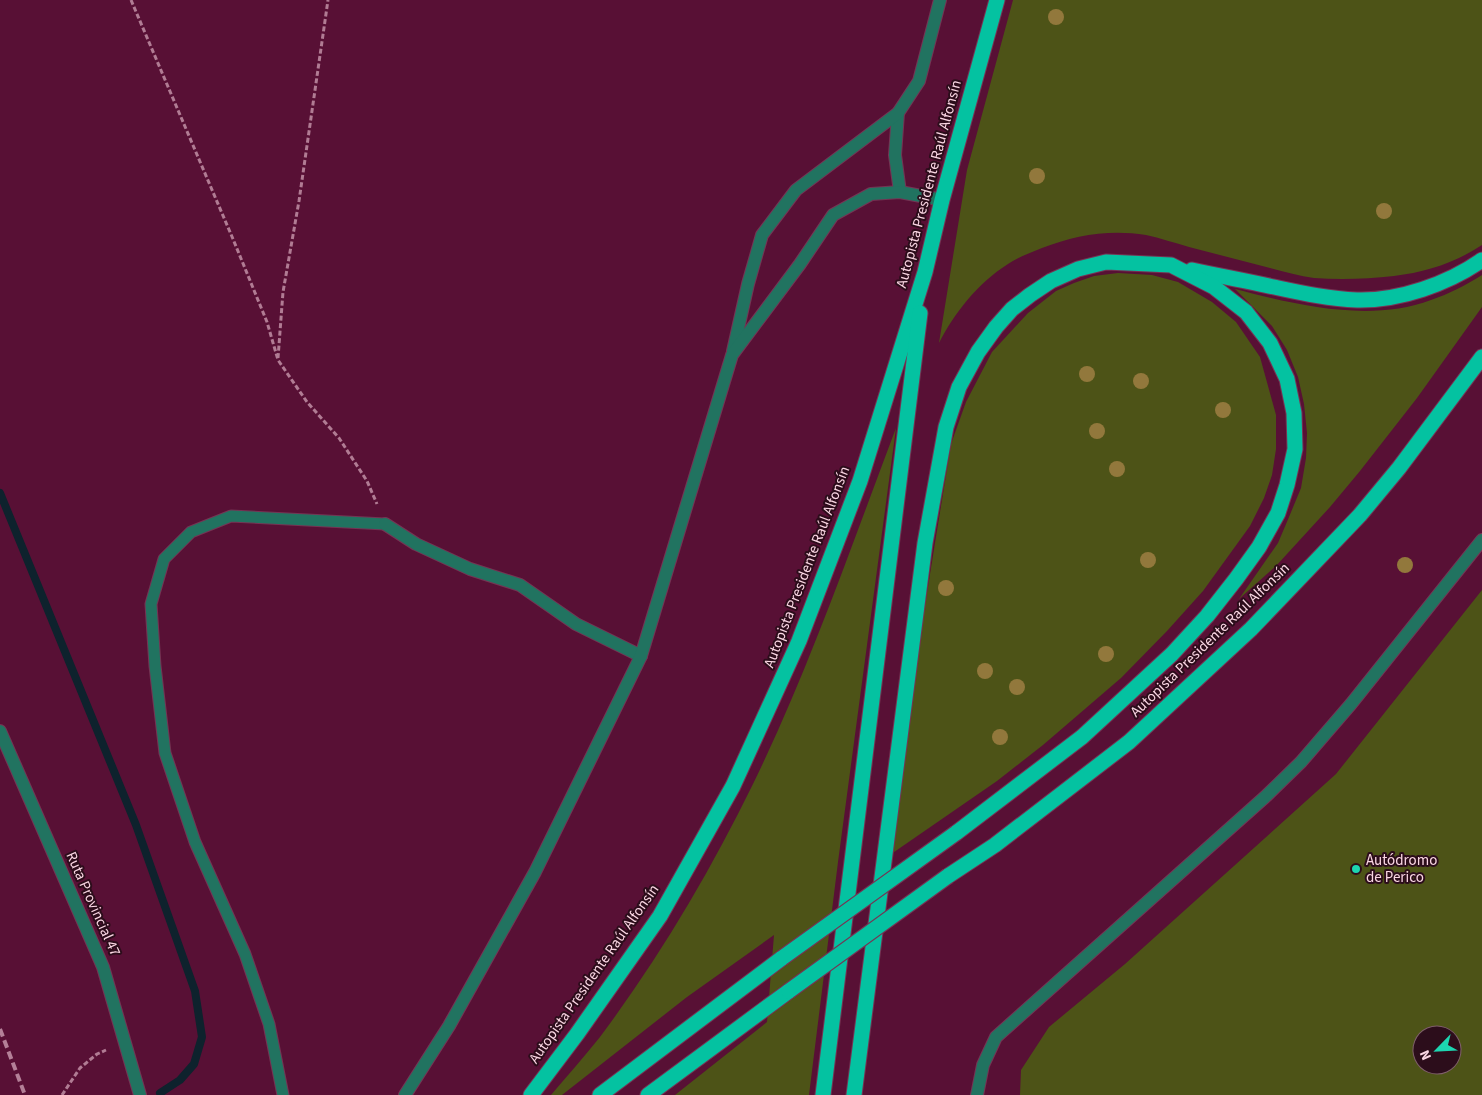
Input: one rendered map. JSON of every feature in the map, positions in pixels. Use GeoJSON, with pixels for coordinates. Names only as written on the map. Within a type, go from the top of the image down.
{"type":"FeatureCollection","features":[{"type":"Feature","properties":{"kind":"highway","name":"Autopista Presidente Raúl Alfonsín"},"geometry":{"type":"LineString","coordinates":[[531,1095],[577,1034],[660,916],[733,786],[799,642],[860,481],[925,272],[942,200],[997,0]]}},
{"type":"Feature","properties":{"kind":"highway"},"geometry":{"type":"LineString","coordinates":[[854,1095],[925,543],[946,428],[959,387],[978,352],[996,327],[1012,309],[1051,281],[1078,269],[1106,262],[1171,265],[1305,294],[1358,300],[1388,298],[1427,288],[1451,278],[1482,260]]}},
{"type":"Feature","properties":{"kind":"highway"},"geometry":{"type":"LineString","coordinates":[[600,1095],[782,958],[956,833],[1082,737],[1172,654],[1207,616],[1260,547],[1278,513],[1295,449],[1294,413],[1287,379],[1270,343],[1246,312],[1214,287],[1171,265]]}},
{"type":"Feature","properties":{"kind":"highway"},"geometry":{"type":"LineString","coordinates":[[822,1095],[925,272]]}},
{"type":"Feature","properties":{"kind":"highway","name":"Autopista Presidente Raúl Alfonsín"},"geometry":{"type":"LineString","coordinates":[[648,1095],[948,876],[995,845],[1130,742],[1252,629],[1365,509],[1415,447],[1482,357]]}},
{"type":"Feature","properties":{"kind":"street"},"geometry":{"type":"LineString","coordinates":[[405,1095],[449,1026],[535,872],[641,656],[732,355],[748,284],[762,235],[796,190],[898,113],[918,80],[940,0]]}},
{"type":"Feature","properties":{"kind":"street"},"geometry":{"type":"LineString","coordinates":[[898,113],[895,154],[900,192]]}},
{"type":"Feature","properties":{"kind":"street"},"geometry":{"type":"LineString","coordinates":[[732,355],[800,264],[833,215],[871,194],[900,192],[942,200]]}},
{"type":"Feature","properties":{"kind":"street"},"geometry":{"type":"LineString","coordinates":[[385,524],[416,544],[470,569],[520,585],[576,624],[641,656]]}},
{"type":"Feature","properties":{"kind":"street"},"geometry":{"type":"LineString","coordinates":[[977,1095],[982,1065],[996,1037],[1265,797],[1301,762],[1351,704],[1482,540]]}},
{"type":"Feature","properties":{"kind":"street","name":"Ruta Provincial 47"},"geometry":{"type":"LineString","coordinates":[[0,731],[103,967],[140,1095]]}},
{"type":"Feature","properties":{"kind":"lane"},"geometry":{"type":"LineString","coordinates":[[283,1095],[269,1024],[245,954],[195,842],[165,753],[155,666],[151,604],[164,559],[191,532],[231,516],[385,524]]}},
{"type":"Feature","properties":{"kind":"path"},"geometry":{"type":"LineString","coordinates":[[131,0],[267,322],[278,360],[307,402],[339,438],[367,481],[385,524]]}},
{"type":"Feature","properties":{"kind":"path"},"geometry":{"type":"LineString","coordinates":[[278,360],[283,292],[299,201],[328,0]]}},
{"type":"Feature","properties":{"kind":"path"},"geometry":{"type":"LineString","coordinates":[[62,1095],[80,1068],[97,1054],[125,1042]]}},
{"type":"Feature","properties":{"kind":"green space"},"geometry":{"type":"Polygon","coordinates":[[[1013,0],[1482,0],[1482,245],[1451,262],[1417,272],[1384,277],[1334,279],[1292,274],[1146,235],[1133,233],[1093,234],[1054,243],[1024,255],[997,272],[968,299],[952,320],[939,343],[967,170],[1013,0]]]}},
{"type":"Feature","properties":{"kind":"green space"},"geometry":{"type":"Polygon","coordinates":[[[1118,273],[1152,275],[1178,282],[1212,302],[1236,322],[1260,357],[1276,415],[1276,449],[1272,475],[1264,498],[1250,526],[1203,591],[1121,678],[1043,745],[997,781],[884,859],[951,444],[966,402],[992,352],[1028,313],[1056,291],[1074,283],[1094,276],[1118,273]]]}},
{"type":"Feature","properties":{"kind":"green space"},"geometry":{"type":"Polygon","coordinates":[[[1482,275],[1482,307],[1417,398],[1330,507],[1276,566],[1239,599],[1278,543],[1301,488],[1306,458],[1307,433],[1304,404],[1298,377],[1287,350],[1272,326],[1235,289],[1308,306],[1358,311],[1383,310],[1408,307],[1438,298],[1482,275]]]}},
{"type":"Feature","properties":{"kind":"green space"},"geometry":{"type":"Polygon","coordinates":[[[896,428],[809,1095],[675,1095],[767,1022],[774,935],[687,997],[562,1095],[551,1095],[600,1037],[643,977],[719,850],[753,784],[793,697],[846,563],[896,428]]]}},
{"type":"Feature","properties":{"kind":"green space","name":"Autódromo de Perico"},"geometry":{"type":"Polygon","coordinates":[[[1482,590],[1482,1095],[1020,1095],[1021,1070],[1049,1027],[1125,964],[1336,774],[1482,590]]]}},
{"type":"Feature","properties":{"kind":"waterway"},"geometry":{"type":"LineString","coordinates":[[0,493],[136,825],[195,991],[202,1037],[194,1064],[180,1080],[160,1093]]}},
{"type":"Feature","properties":{"kind":"railway"},"geometry":{"type":"LineString","coordinates":[[0,1029],[25,1095]]}},
{"type":"Feature","properties":{"kind":"place","name":"Autódromo de Perico"},"geometry":{"type":"Point","coordinates":[1356,869]}}]}
